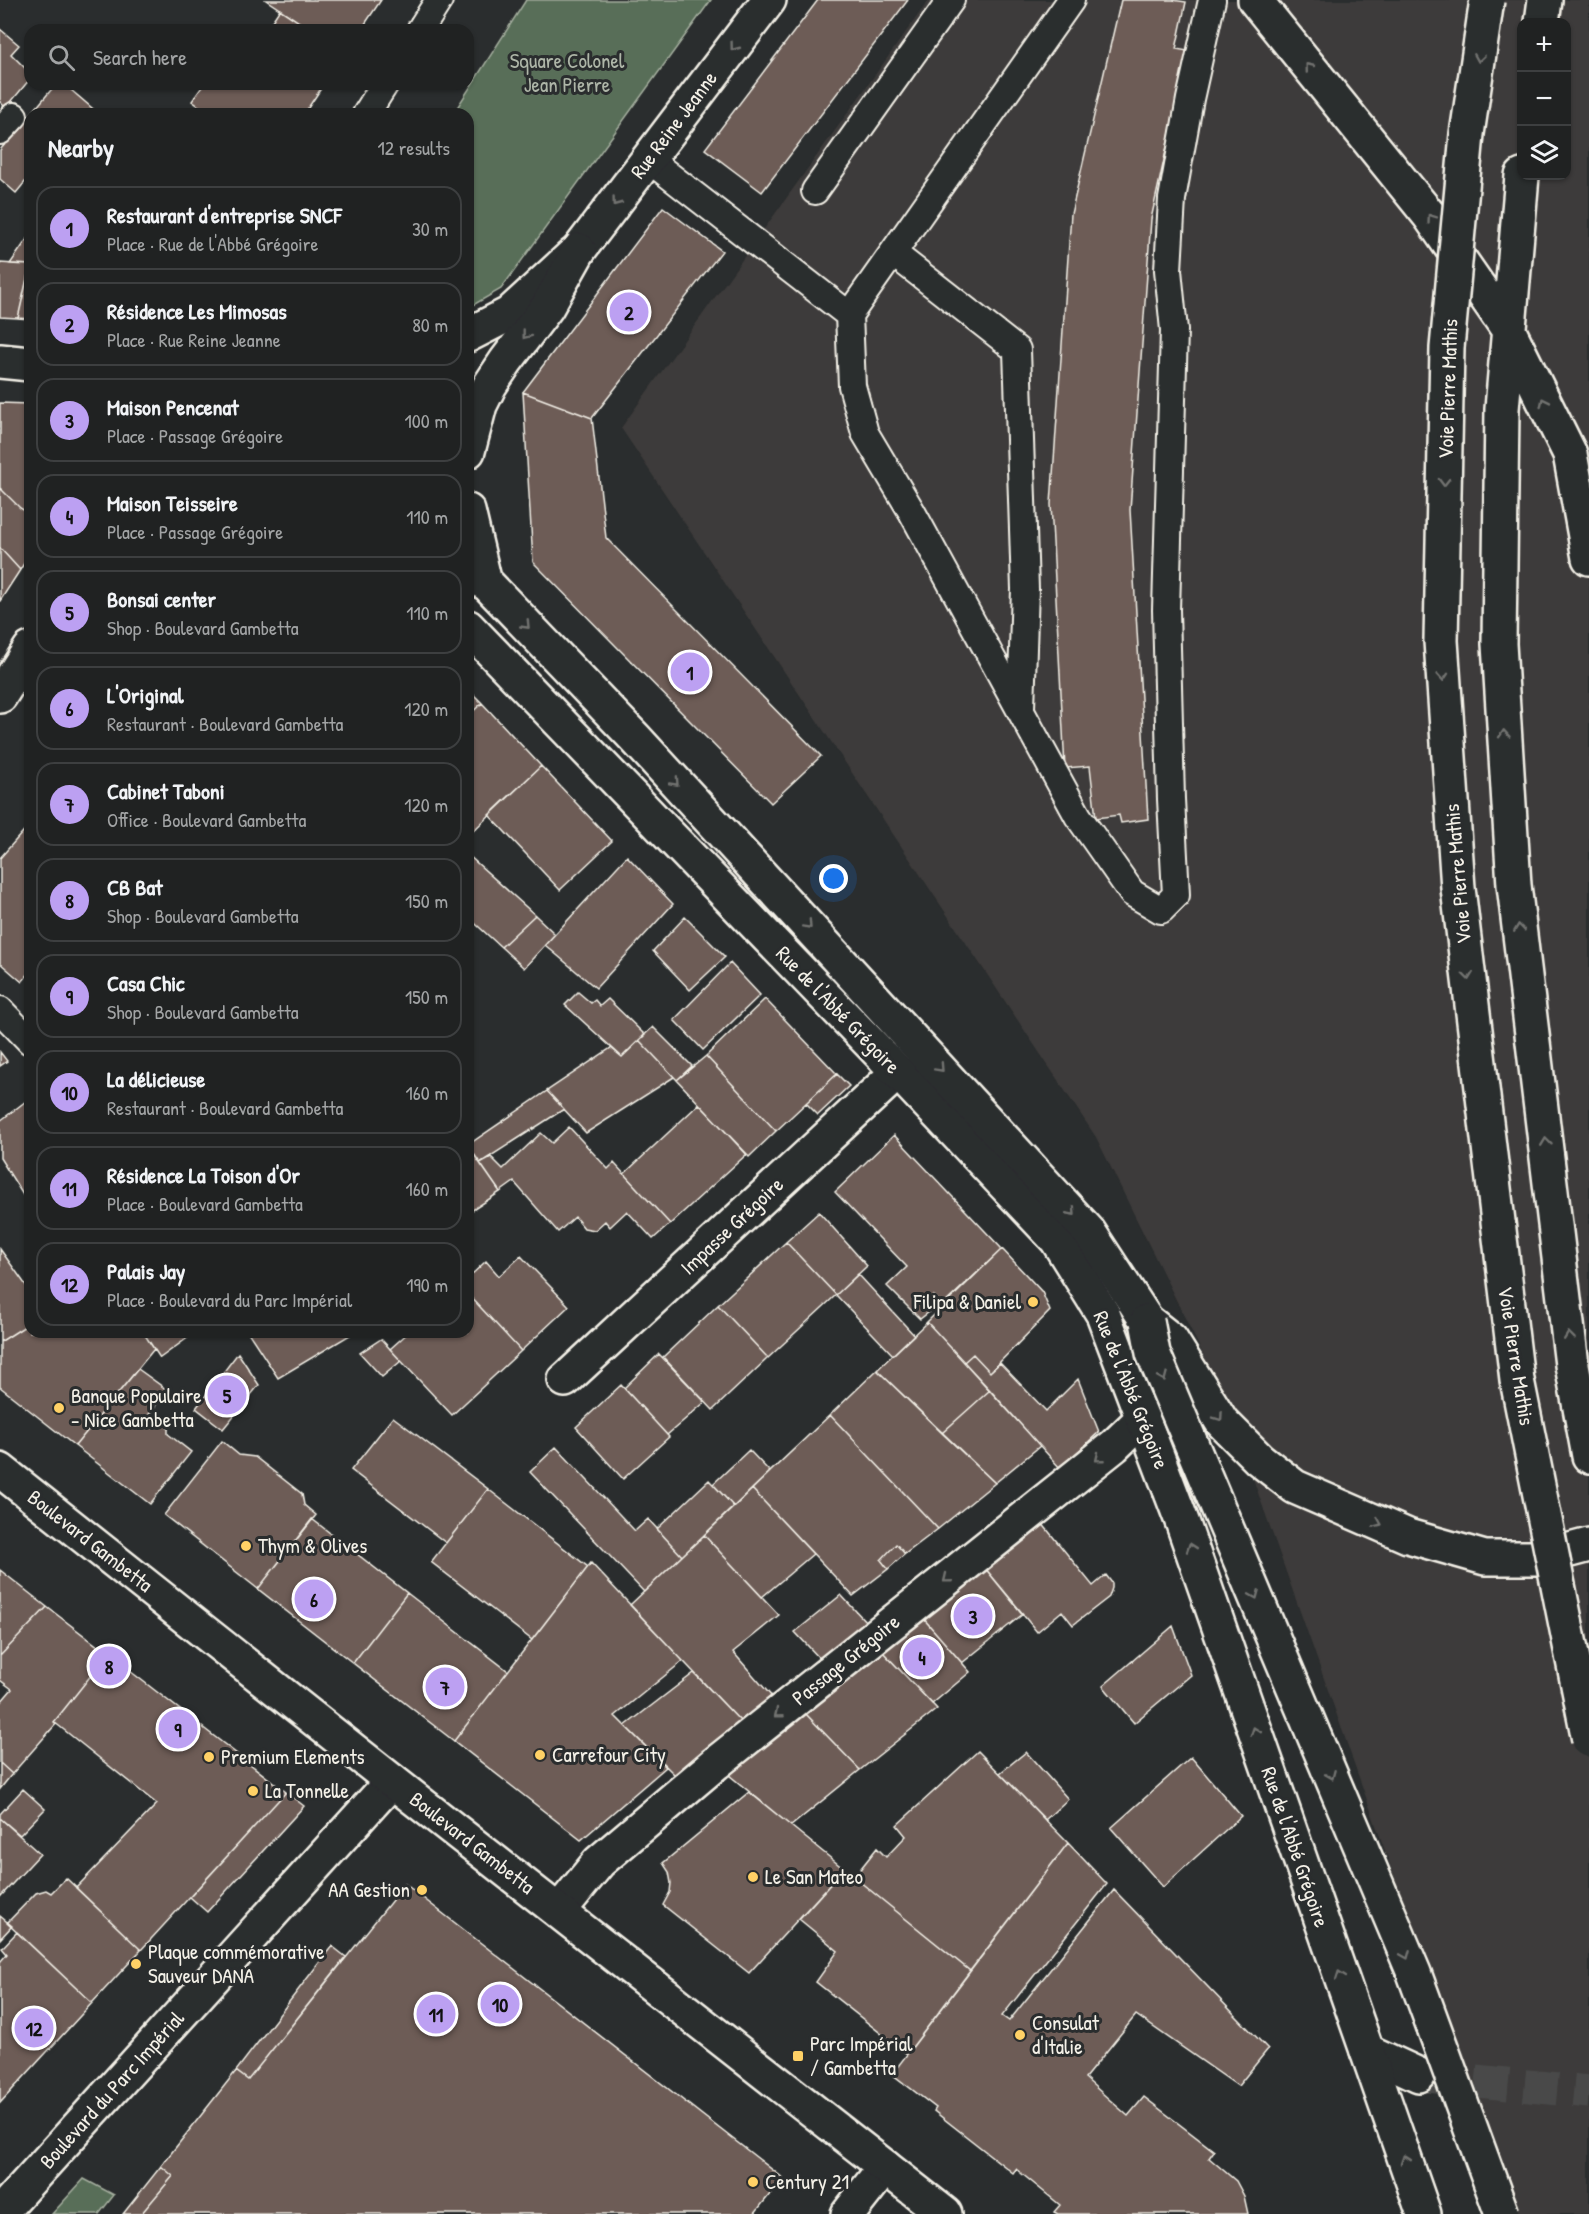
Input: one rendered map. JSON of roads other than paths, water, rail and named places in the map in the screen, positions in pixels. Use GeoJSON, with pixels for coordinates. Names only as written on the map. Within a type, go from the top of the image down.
{"type":"FeatureCollection","features":[{"type":"Feature","properties":{"kind":"main road","name":"Rue Reine Jeanne"},"geometry":{"type":"LineString","coordinates":[[579,250],[770,0]]}},
{"type":"Feature","properties":{"kind":"main road"},"geometry":{"type":"LineString","coordinates":[[1255,0],[1429,215],[1508,329],[1570,454],[1589,558]]}},
{"type":"Feature","properties":{"kind":"main road","name":"Voie Pierre Mathis"},"geometry":{"type":"LineString","coordinates":[[1487,0],[1467,134],[1447,348],[1441,641],[1458,888],[1516,1380],[1589,1740]]}},
{"type":"Feature","properties":{"kind":"main road"},"geometry":{"type":"LineString","coordinates":[[1543,18],[1545,0]]}},
{"type":"Feature","properties":{"kind":"main road"},"geometry":{"type":"LineString","coordinates":[[1522,180],[1502,409],[1499,644],[1514,885],[1572,1365],[1589,1456]]}},
{"type":"Feature","properties":{"kind":"main road"},"geometry":{"type":"LineString","coordinates":[[474,332],[509,314],[579,250]]}},
{"type":"Feature","properties":{"kind":"main road"},"geometry":{"type":"LineString","coordinates":[[474,428],[480,405],[490,385],[506,360],[547,307],[579,250]]}},
{"type":"Feature","properties":{"kind":"main road"},"geometry":{"type":"LineString","coordinates":[[0,361],[24,363]]}},
{"type":"Feature","properties":{"kind":"main road"},"geometry":{"type":"LineString","coordinates":[[474,552],[477,573],[636,739],[1089,1232],[1147,1321],[1171,1340],[1222,1422],[1259,1459],[1294,1488],[1408,1536],[1485,1558],[1540,1558],[1589,1545]]}},
{"type":"Feature","properties":{"kind":"main road","name":"Rue de l'Abbé Grégoire"},"geometry":{"type":"LineString","coordinates":[[474,633],[1057,1240],[1103,1314],[1183,1524],[1424,2214]]}},
{"type":"Feature","properties":{"kind":"main road"},"geometry":{"type":"LineString","coordinates":[[0,696],[24,658]]}},
{"type":"Feature","properties":{"kind":"main road","name":"Impasse Grégoire"},"geometry":{"type":"LineString","coordinates":[[565,1380],[898,1072]]}},
{"type":"Feature","properties":{"kind":"main road"},"geometry":{"type":"LineString","coordinates":[[1147,1321],[1153,1353],[1414,1973],[1502,2214]]}},
{"type":"Feature","properties":{"kind":"main road","name":"Passage Grégoire"},"geometry":{"type":"LineString","coordinates":[[558,1911],[599,1862],[716,1764],[1114,1446],[1143,1418]]}},
{"type":"Feature","properties":{"kind":"main road","name":"Boulevard Gambetta"},"geometry":{"type":"LineString","coordinates":[[0,1470],[392,1781],[945,2214]]}},
{"type":"Feature","properties":{"kind":"main road","name":"Boulevard du Parc Impérial"},"geometry":{"type":"LineString","coordinates":[[0,2213],[392,1781]]}},
{"type":"Feature","properties":{"kind":"main road"},"geometry":{"type":"LineString","coordinates":[[1367,2051],[1419,2075]]}},
{"type":"Feature","properties":{"kind":"main road"},"geometry":{"type":"LineString","coordinates":[[848,2214],[885,2167]]}},
{"type":"Feature","properties":{"kind":"lane"},"geometry":{"type":"LineString","coordinates":[[424,24],[439,0]]}},
{"type":"Feature","properties":{"kind":"lane"},"geometry":{"type":"LineString","coordinates":[[815,191],[951,0]]}},
{"type":"Feature","properties":{"kind":"lane"},"geometry":{"type":"LineString","coordinates":[[1071,0],[849,315],[852,386],[865,433],[912,512],[1078,816],[1132,893],[1161,910],[1176,895],[1166,610],[1174,330],[1168,270],[1172,200],[1190,99],[1212,0]]}},
{"type":"Feature","properties":{"kind":"lane"},"geometry":{"type":"LineString","coordinates":[[370,108],[381,90]]}},
{"type":"Feature","properties":{"kind":"lane"},"geometry":{"type":"LineString","coordinates":[[648,159],[849,315]]}},
{"type":"Feature","properties":{"kind":"lane"},"geometry":{"type":"LineString","coordinates":[[893,253],[1017,350],[1025,589],[1020,710]]}},
{"type":"Feature","properties":{"kind":"lane"},"geometry":{"type":"LineString","coordinates":[[0,1010],[24,1035]]}},
{"type":"Feature","properties":{"kind":"tunnel"},"geometry":{"type":"LineString","coordinates":[[1427,2076],[1589,2092]]}},
{"type":"Feature","properties":{"kind":"place","name":"Résidence Les Mimosas"},"geometry":{"type":"Point","coordinates":[629,312]}},
{"type":"Feature","properties":{"kind":"place","name":"Restaurant d'entreprise SNCF"},"geometry":{"type":"Point","coordinates":[690,672]}},
{"type":"Feature","properties":{"kind":"place","name":"Filipa & Daniel"},"geometry":{"type":"Point","coordinates":[1033,1302]}},
{"type":"Feature","properties":{"kind":"place","name":"Bonsai center"},"geometry":{"type":"Point","coordinates":[227,1395]}},
{"type":"Feature","properties":{"kind":"place","name":"Banque Populaire - Nice Gambetta"},"geometry":{"type":"Point","coordinates":[59,1408]}},
{"type":"Feature","properties":{"kind":"place","name":"Thym & Olives"},"geometry":{"type":"Point","coordinates":[246,1546]}},
{"type":"Feature","properties":{"kind":"place","name":"L'Original"},"geometry":{"type":"Point","coordinates":[314,1599]}},
{"type":"Feature","properties":{"kind":"place","name":"Maison Pencenat"},"geometry":{"type":"Point","coordinates":[973,1616]}},
{"type":"Feature","properties":{"kind":"place","name":"Maison Teisseire"},"geometry":{"type":"Point","coordinates":[922,1657]}},
{"type":"Feature","properties":{"kind":"place","name":"CB Bat"},"geometry":{"type":"Point","coordinates":[109,1666]}},
{"type":"Feature","properties":{"kind":"place","name":"Cabinet Taboni"},"geometry":{"type":"Point","coordinates":[445,1687]}},
{"type":"Feature","properties":{"kind":"place","name":"Casa Chic"},"geometry":{"type":"Point","coordinates":[178,1729]}},
{"type":"Feature","properties":{"kind":"place","name":"Carrefour City"},"geometry":{"type":"Point","coordinates":[540,1755]}},
{"type":"Feature","properties":{"kind":"place","name":"Premium Elements"},"geometry":{"type":"Point","coordinates":[209,1757]}},
{"type":"Feature","properties":{"kind":"place","name":"La Tonnelle"},"geometry":{"type":"Point","coordinates":[253,1791]}},
{"type":"Feature","properties":{"kind":"place","name":"Le San Mateo"},"geometry":{"type":"Point","coordinates":[753,1877]}},
{"type":"Feature","properties":{"kind":"place","name":"AA Gestion"},"geometry":{"type":"Point","coordinates":[422,1890]}},
{"type":"Feature","properties":{"kind":"place","name":"Plaque commémorative Sauveur DANA"},"geometry":{"type":"Point","coordinates":[136,1964]}},
{"type":"Feature","properties":{"kind":"place","name":"La délicieuse"},"geometry":{"type":"Point","coordinates":[500,2004]}},
{"type":"Feature","properties":{"kind":"place","name":"Résidence La Toison d'Or"},"geometry":{"type":"Point","coordinates":[436,2014]}},
{"type":"Feature","properties":{"kind":"place","name":"Palais Jay"},"geometry":{"type":"Point","coordinates":[34,2028]}},
{"type":"Feature","properties":{"kind":"place","name":"Consulat d'Italie"},"geometry":{"type":"Point","coordinates":[1020,2035]}},
{"type":"Feature","properties":{"kind":"place","name":"Parc Impérial / Gambetta"},"geometry":{"type":"Point","coordinates":[798,2056]}},
{"type":"Feature","properties":{"kind":"place","name":"Century 21"},"geometry":{"type":"Point","coordinates":[753,2182]}},
{"type":"Feature","properties":{"kind":"park label","name":"Square Colonel Jean Pierre"},"geometry":{"type":"Point","coordinates":[567,73]}}]}
